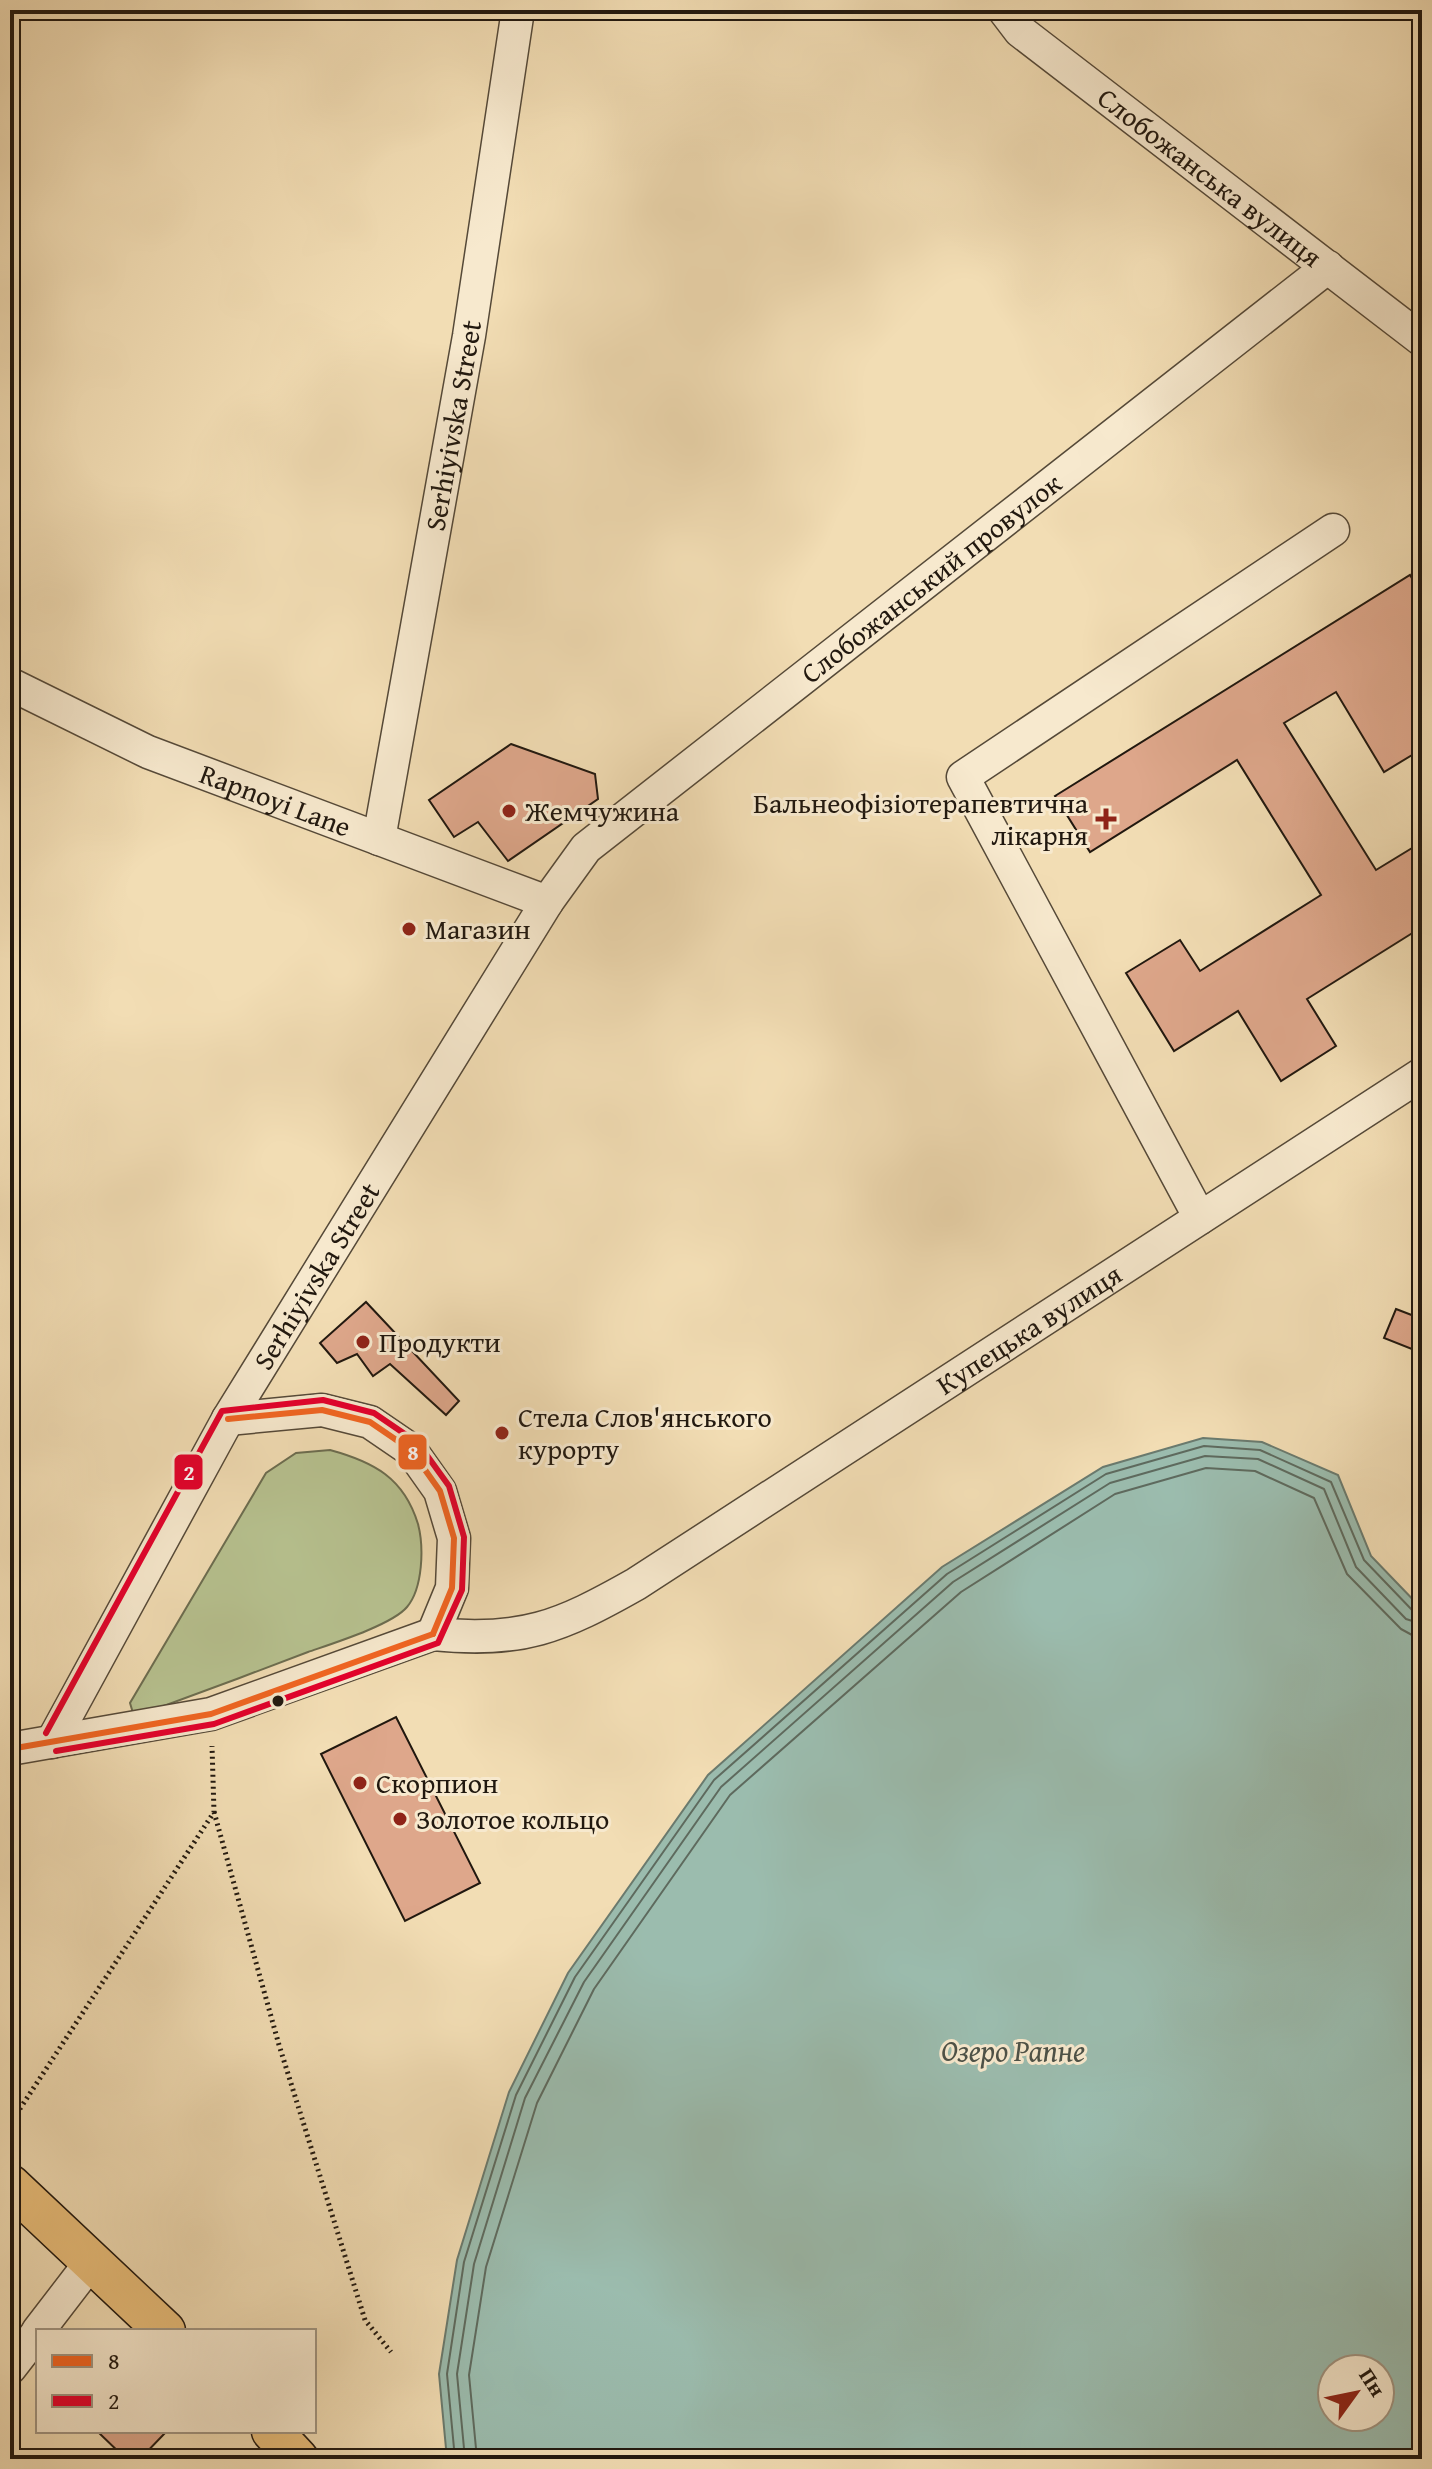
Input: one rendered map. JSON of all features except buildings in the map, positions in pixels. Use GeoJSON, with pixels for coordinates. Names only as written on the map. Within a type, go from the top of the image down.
{"type":"FeatureCollection","features":[{"type":"Feature","properties":{"kind":"main road"},"geometry":{"type":"LineString","coordinates":[[10,2185],[163,2329]]}},
{"type":"Feature","properties":{"kind":"main road"},"geometry":{"type":"LineString","coordinates":[[274,2433],[298,2459]]}},
{"type":"Feature","properties":{"kind":"street","name":"Serhiyivska Street"},"geometry":{"type":"LineString","coordinates":[[379,839],[469,336],[518,10]]}},
{"type":"Feature","properties":{"kind":"street","name":"Слобожанська вулиця"},"geometry":{"type":"LineString","coordinates":[[1004,10],[1020,31],[1422,340]]}},
{"type":"Feature","properties":{"kind":"street","name":"Слобожанський провулок"},"geometry":{"type":"LineString","coordinates":[[547,902],[586,848],[1328,267]]}},
{"type":"Feature","properties":{"kind":"street"},"geometry":{"type":"LineString","coordinates":[[1200,1218],[963,777],[1333,530]]}},
{"type":"Feature","properties":{"kind":"street","name":"Rapnoyi Lane"},"geometry":{"type":"LineString","coordinates":[[10,684],[148,752],[547,902]]}},
{"type":"Feature","properties":{"kind":"street","name":"Serhiyivska Street"},"geometry":{"type":"LineString","coordinates":[[52,1742],[228,1419],[547,902]]}},
{"type":"Feature","properties":{"kind":"street","name":"Купецька вулиця"},"geometry":{"type":"LineString","coordinates":[[433,1634],[514,1636],[551,1626],[592,1609],[636,1584],[1422,1074]]}},
{"type":"Feature","properties":{"kind":"street"},"geometry":{"type":"LineString","coordinates":[[10,1749],[211,1714],[433,1634],[452,1588],[454,1538],[440,1491],[411,1450],[370,1422],[322,1410],[228,1419]]}},
{"type":"Feature","properties":{"kind":"street"},"geometry":{"type":"LineString","coordinates":[[40,2329],[91,2262]]}},
{"type":"Feature","properties":{"kind":"street"},"geometry":{"type":"LineString","coordinates":[[10,2368],[36,2334]]}},
{"type":"Feature","properties":{"kind":"path"},"geometry":{"type":"LineString","coordinates":[[211,1714],[214,1812],[279,2045],[365,2320],[391,2352]]}},
{"type":"Feature","properties":{"kind":"path"},"geometry":{"type":"LineString","coordinates":[[10,2124],[214,1812]]}},
{"type":"Feature","properties":{"kind":"green space"},"geometry":{"type":"Polygon","coordinates":[[[330,1450],[360,1460],[385,1474],[405,1495],[412,1508],[420,1533],[421,1555],[419,1578],[407,1607],[360,1633],[142,1714],[133,1713],[130,1703],[266,1473],[296,1453],[330,1450]]]}},
{"type":"Feature","properties":{"kind":"water","name":"Озеро Рапне"},"geometry":{"type":"Polygon","coordinates":[[[1203,1438],[1262,1442],[1338,1475],[1371,1556],[1422,1609],[1422,2459],[447,2459],[439,2374],[457,2260],[509,2092],[568,1973],[708,1775],[942,1567],[1103,1467],[1203,1438]]]}},
{"type":"Feature","properties":{"kind":"transit line","name":"2"},"geometry":{"type":"LineString","coordinates":[[46,1733],[222,1411],[323,1400],[374,1413],[418,1443],[449,1486],[464,1537],[462,1590],[438,1643],[214,1724],[56,1751]]}},
{"type":"Feature","properties":{"kind":"transit line","name":"8"},"geometry":{"type":"LineString","coordinates":[[228,1419],[322,1410],[370,1422],[411,1450],[440,1491],[454,1538],[452,1588],[433,1634]]}},
{"type":"Feature","properties":{"kind":"transit line","name":"8"},"geometry":{"type":"LineString","coordinates":[[10,1749],[211,1714],[433,1634]]}},
{"type":"Feature","properties":{"kind":"place","name":"Жемчужина"},"geometry":{"type":"Point","coordinates":[509,811]}},
{"type":"Feature","properties":{"kind":"place","name":"Бальнеофізіотерапевтична лікарня"},"geometry":{"type":"Point","coordinates":[1106,819]}},
{"type":"Feature","properties":{"kind":"place","name":"Магазин"},"geometry":{"type":"Point","coordinates":[409,929]}},
{"type":"Feature","properties":{"kind":"place","name":"Продукти"},"geometry":{"type":"Point","coordinates":[363,1342]}},
{"type":"Feature","properties":{"kind":"place","name":"Стела Слов'янського курорту"},"geometry":{"type":"Point","coordinates":[502,1433]}},
{"type":"Feature","properties":{"kind":"place","name":"Скорпион"},"geometry":{"type":"Point","coordinates":[360,1783]}},
{"type":"Feature","properties":{"kind":"place","name":"Золотое кольцо"},"geometry":{"type":"Point","coordinates":[400,1819]}}]}
